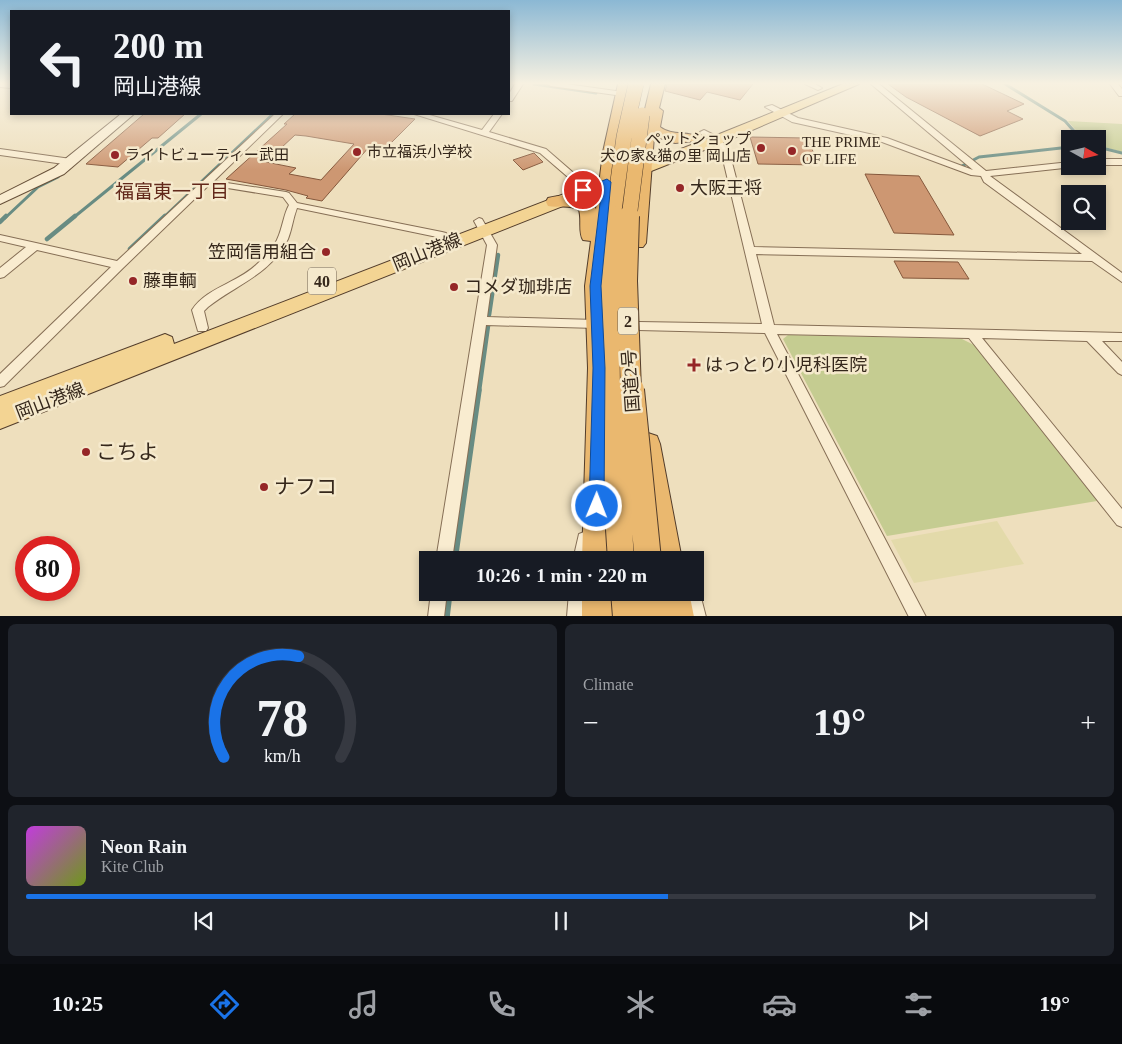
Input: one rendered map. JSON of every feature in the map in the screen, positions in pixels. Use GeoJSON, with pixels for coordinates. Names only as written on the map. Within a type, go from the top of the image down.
{"type":"FeatureCollection","features":[{"type":"Feature","properties":{"kind":"highway","name":"国道2号"},"geometry":{"type":"LineString","coordinates":[[620,551],[612,441],[611,253],[615,197],[626,113]]}},
{"type":"Feature","properties":{"kind":"highway"},"geometry":{"type":"LineString","coordinates":[[599,368],[610,325],[626,169],[627,113]]}},
{"type":"Feature","properties":{"kind":"highway","name":"国道2号"},"geometry":{"type":"LineString","coordinates":[[646,113],[638,139],[631,198],[627,268],[635,443],[647,551]]}},
{"type":"Feature","properties":{"kind":"highway"},"geometry":{"type":"LineString","coordinates":[[596,551],[599,368],[595,286],[626,169],[647,130],[650,113]]}},
{"type":"Feature","properties":{"kind":"highway"},"geometry":{"type":"LineString","coordinates":[[655,113],[653,128],[656,133],[668,138],[690,138]]}},
{"type":"Feature","properties":{"kind":"highway"},"geometry":{"type":"LineString","coordinates":[[626,169],[637,264],[638,326],[644,424],[666,551]]}},
{"type":"Feature","properties":{"kind":"highway"},"geometry":{"type":"LineString","coordinates":[[554,202],[576,202],[590,210],[592,214],[586,260],[595,286]]}},
{"type":"Feature","properties":{"kind":"highway"},"geometry":{"type":"LineString","coordinates":[[596,601],[596,616]]}},
{"type":"Feature","properties":{"kind":"highway"},"geometry":{"type":"LineString","coordinates":[[626,601],[628,616]]}},
{"type":"Feature","properties":{"kind":"highway"},"geometry":{"type":"LineString","coordinates":[[653,601],[655,616]]}},
{"type":"Feature","properties":{"kind":"highway"},"geometry":{"type":"LineString","coordinates":[[676,601],[679,616]]}},
{"type":"Feature","properties":{"kind":"main road","name":"岡山港線"},"geometry":{"type":"LineString","coordinates":[[0,420],[482,225],[579,182],[626,169],[767,113]]}},
{"type":"Feature","properties":{"kind":"main road"},"geometry":{"type":"LineString","coordinates":[[2,198],[52,176],[127,115]]}},
{"type":"Feature","properties":{"kind":"main road","name":"岡山港線"},"geometry":{"type":"LineString","coordinates":[[0,405],[442,235],[482,225],[554,202],[690,138],[711,136]]}},
{"type":"Feature","properties":{"kind":"street"},"geometry":{"type":"LineString","coordinates":[[780,113],[795,120],[884,140],[963,170],[984,174],[1061,166]]}},
{"type":"Feature","properties":{"kind":"street"},"geometry":{"type":"LineString","coordinates":[[910,113],[1015,202],[1122,278]]}},
{"type":"Feature","properties":{"kind":"street"},"geometry":{"type":"LineString","coordinates":[[0,382],[116,264],[278,115]]}},
{"type":"Feature","properties":{"kind":"street"},"geometry":{"type":"LineString","coordinates":[[421,115],[543,151],[579,182]]}},
{"type":"Feature","properties":{"kind":"street"},"geometry":{"type":"LineString","coordinates":[[484,134],[497,115]]}},
{"type":"Feature","properties":{"kind":"street"},"geometry":{"type":"LineString","coordinates":[[711,136],[726,151],[769,329],[918,616]]}},
{"type":"Feature","properties":{"kind":"street"},"geometry":{"type":"LineString","coordinates":[[0,152],[71,162]]}},
{"type":"Feature","properties":{"kind":"street"},"geometry":{"type":"LineString","coordinates":[[1106,162],[1122,162]]}},
{"type":"Feature","properties":{"kind":"street"},"geometry":{"type":"LineString","coordinates":[[206,182],[286,195],[294,205],[442,235]]}},
{"type":"Feature","properties":{"kind":"street"},"geometry":{"type":"LineString","coordinates":[[202,328],[198,310],[202,305],[236,286],[256,271],[270,256],[283,237],[289,213],[294,205]]}},
{"type":"Feature","properties":{"kind":"street"},"geometry":{"type":"LineString","coordinates":[[445,551],[492,245],[482,225]]}},
{"type":"Feature","properties":{"kind":"street"},"geometry":{"type":"LineString","coordinates":[[0,238],[37,244],[36,246],[116,264]]}},
{"type":"Feature","properties":{"kind":"street"},"geometry":{"type":"LineString","coordinates":[[0,274],[36,246]]}},
{"type":"Feature","properties":{"kind":"street"},"geometry":{"type":"LineString","coordinates":[[751,250],[1093,258]]}},
{"type":"Feature","properties":{"kind":"street"},"geometry":{"type":"LineString","coordinates":[[481,322],[596,324]]}},
{"type":"Feature","properties":{"kind":"street"},"geometry":{"type":"LineString","coordinates":[[638,326],[1122,337]]}},
{"type":"Feature","properties":{"kind":"street"},"geometry":{"type":"LineString","coordinates":[[972,334],[1122,520]]}},
{"type":"Feature","properties":{"kind":"street"},"geometry":{"type":"LineString","coordinates":[[1090,336],[1122,370]]}},
{"type":"Feature","properties":{"kind":"street"},"geometry":{"type":"LineString","coordinates":[[582,551],[597,452]]}},
{"type":"Feature","properties":{"kind":"street"},"geometry":{"type":"LineString","coordinates":[[657,502],[676,551]]}},
{"type":"Feature","properties":{"kind":"street"},"geometry":{"type":"LineString","coordinates":[[436,616],[438,601]]}},
{"type":"Feature","properties":{"kind":"street"},"geometry":{"type":"LineString","coordinates":[[575,616],[576,601]]}},
{"type":"Feature","properties":{"kind":"street"},"geometry":{"type":"LineString","coordinates":[[694,601],[698,616]]}},
{"type":"Feature","properties":{"kind":"shaded area"},"geometry":{"type":"Polygon","coordinates":[[[997,521],[1024,564],[914,583],[891,540],[997,521]]]}},
{"type":"Feature","properties":{"kind":"green space"},"geometry":{"type":"Polygon","coordinates":[[[1068,121],[1122,124],[1122,152],[1106,147],[1106,130],[1076,130],[1068,121]]]}},
{"type":"Feature","properties":{"kind":"green space"},"geometry":{"type":"Polygon","coordinates":[[[788,335],[962,339],[974,345],[1097,501],[887,536],[783,339],[788,335]]]}},
{"type":"Feature","properties":{"kind":"building"},"geometry":{"type":"Polygon","coordinates":[[[936,113],[1010,113],[1023,119],[980,136],[936,113]]]}},
{"type":"Feature","properties":{"kind":"building"},"geometry":{"type":"Polygon","coordinates":[[[143,115],[184,115],[158,138],[152,138],[118,167],[86,164],[143,115]]]}},
{"type":"Feature","properties":{"kind":"building"},"geometry":{"type":"Polygon","coordinates":[[[294,115],[388,115],[415,119],[384,150],[369,147],[322,201],[306,198],[308,196],[286,190],[226,179],[287,124],[284,124],[294,115]],[[295,135],[266,162],[296,168],[289,174],[321,180],[354,144],[295,135]]]}},
{"type":"Feature","properties":{"kind":"building"},"geometry":{"type":"Polygon","coordinates":[[[750,137],[807,138],[819,165],[758,164],[750,137]]]}},
{"type":"Feature","properties":{"kind":"building"},"geometry":{"type":"Polygon","coordinates":[[[534,153],[543,162],[523,170],[513,160],[534,153]]]}},
{"type":"Feature","properties":{"kind":"building"},"geometry":{"type":"Polygon","coordinates":[[[865,174],[919,176],[954,235],[894,233],[865,174]]]}},
{"type":"Feature","properties":{"kind":"building"},"geometry":{"type":"Polygon","coordinates":[[[894,261],[958,262],[969,279],[903,278],[894,261]]]}},
{"type":"Feature","properties":{"kind":"waterway"},"geometry":{"type":"LineString","coordinates":[[1052,113],[1065,121],[1073,130]]}},
{"type":"Feature","properties":{"kind":"waterway"},"geometry":{"type":"LineString","coordinates":[[73,218],[200,115]]}},
{"type":"Feature","properties":{"kind":"waterway"},"geometry":{"type":"LineString","coordinates":[[163,218],[272,115]]}},
{"type":"Feature","properties":{"kind":"waterway"},"geometry":{"type":"LineString","coordinates":[[960,167],[979,157],[1061,148]]}},
{"type":"Feature","properties":{"kind":"waterway"},"geometry":{"type":"LineString","coordinates":[[1106,149],[1122,153]]}},
{"type":"Feature","properties":{"kind":"waterway"},"geometry":{"type":"LineString","coordinates":[[5,218],[38,187],[58,177]]}},
{"type":"Feature","properties":{"kind":"waterway"},"geometry":{"type":"LineString","coordinates":[[0,222],[6,216]]}},
{"type":"Feature","properties":{"kind":"waterway"},"geometry":{"type":"LineString","coordinates":[[47,239],[75,216]]}},
{"type":"Feature","properties":{"kind":"waterway"},"geometry":{"type":"LineString","coordinates":[[130,249],[165,216]]}},
{"type":"Feature","properties":{"kind":"waterway"},"geometry":{"type":"LineString","coordinates":[[489,315],[498,255]]}},
{"type":"Feature","properties":{"kind":"waterway"},"geometry":{"type":"LineString","coordinates":[[479,391],[488,326]]}},
{"type":"Feature","properties":{"kind":"waterway"},"geometry":{"type":"LineString","coordinates":[[456,551],[479,390]]}},
{"type":"Feature","properties":{"kind":"waterway"},"geometry":{"type":"LineString","coordinates":[[447,616],[449,601]]}},
{"type":"Feature","properties":{"kind":"place","name":"ペットショップ 犬の家&猫の里 岡山店"},"geometry":{"type":"Point","coordinates":[761,148]}},
{"type":"Feature","properties":{"kind":"place","name":"THE PRIME OF LIFE"},"geometry":{"type":"Point","coordinates":[792,151]}},
{"type":"Feature","properties":{"kind":"place","name":"市立福浜小学校"},"geometry":{"type":"Point","coordinates":[357,152]}},
{"type":"Feature","properties":{"kind":"place","name":"ライトビューティー武田"},"geometry":{"type":"Point","coordinates":[115,155]}},
{"type":"Feature","properties":{"kind":"place","name":"大阪王将"},"geometry":{"type":"Point","coordinates":[680,188]}},
{"type":"Feature","properties":{"kind":"place","name":"笠岡信用組合"},"geometry":{"type":"Point","coordinates":[326,252]}},
{"type":"Feature","properties":{"kind":"place","name":"藤車輌"},"geometry":{"type":"Point","coordinates":[133,281]}},
{"type":"Feature","properties":{"kind":"place","name":"コメダ珈琲店"},"geometry":{"type":"Point","coordinates":[454,287]}},
{"type":"Feature","properties":{"kind":"place","name":"はっとり小児科医院"},"geometry":{"type":"Point","coordinates":[694,365]}},
{"type":"Feature","properties":{"kind":"place","name":"こちよ"},"geometry":{"type":"Point","coordinates":[86,452]}},
{"type":"Feature","properties":{"kind":"place","name":"ナフコ"},"geometry":{"type":"Point","coordinates":[264,487]}},
{"type":"Feature","properties":{"kind":"district","name":"福富東一丁目"},"geometry":{"type":"Point","coordinates":[172,191]}},
{"type":"Feature","properties":{"kind":"route"},"geometry":{"type":"LineString","coordinates":[[583,190],[607,182],[595,286],[599,368],[597,506]]}}]}
